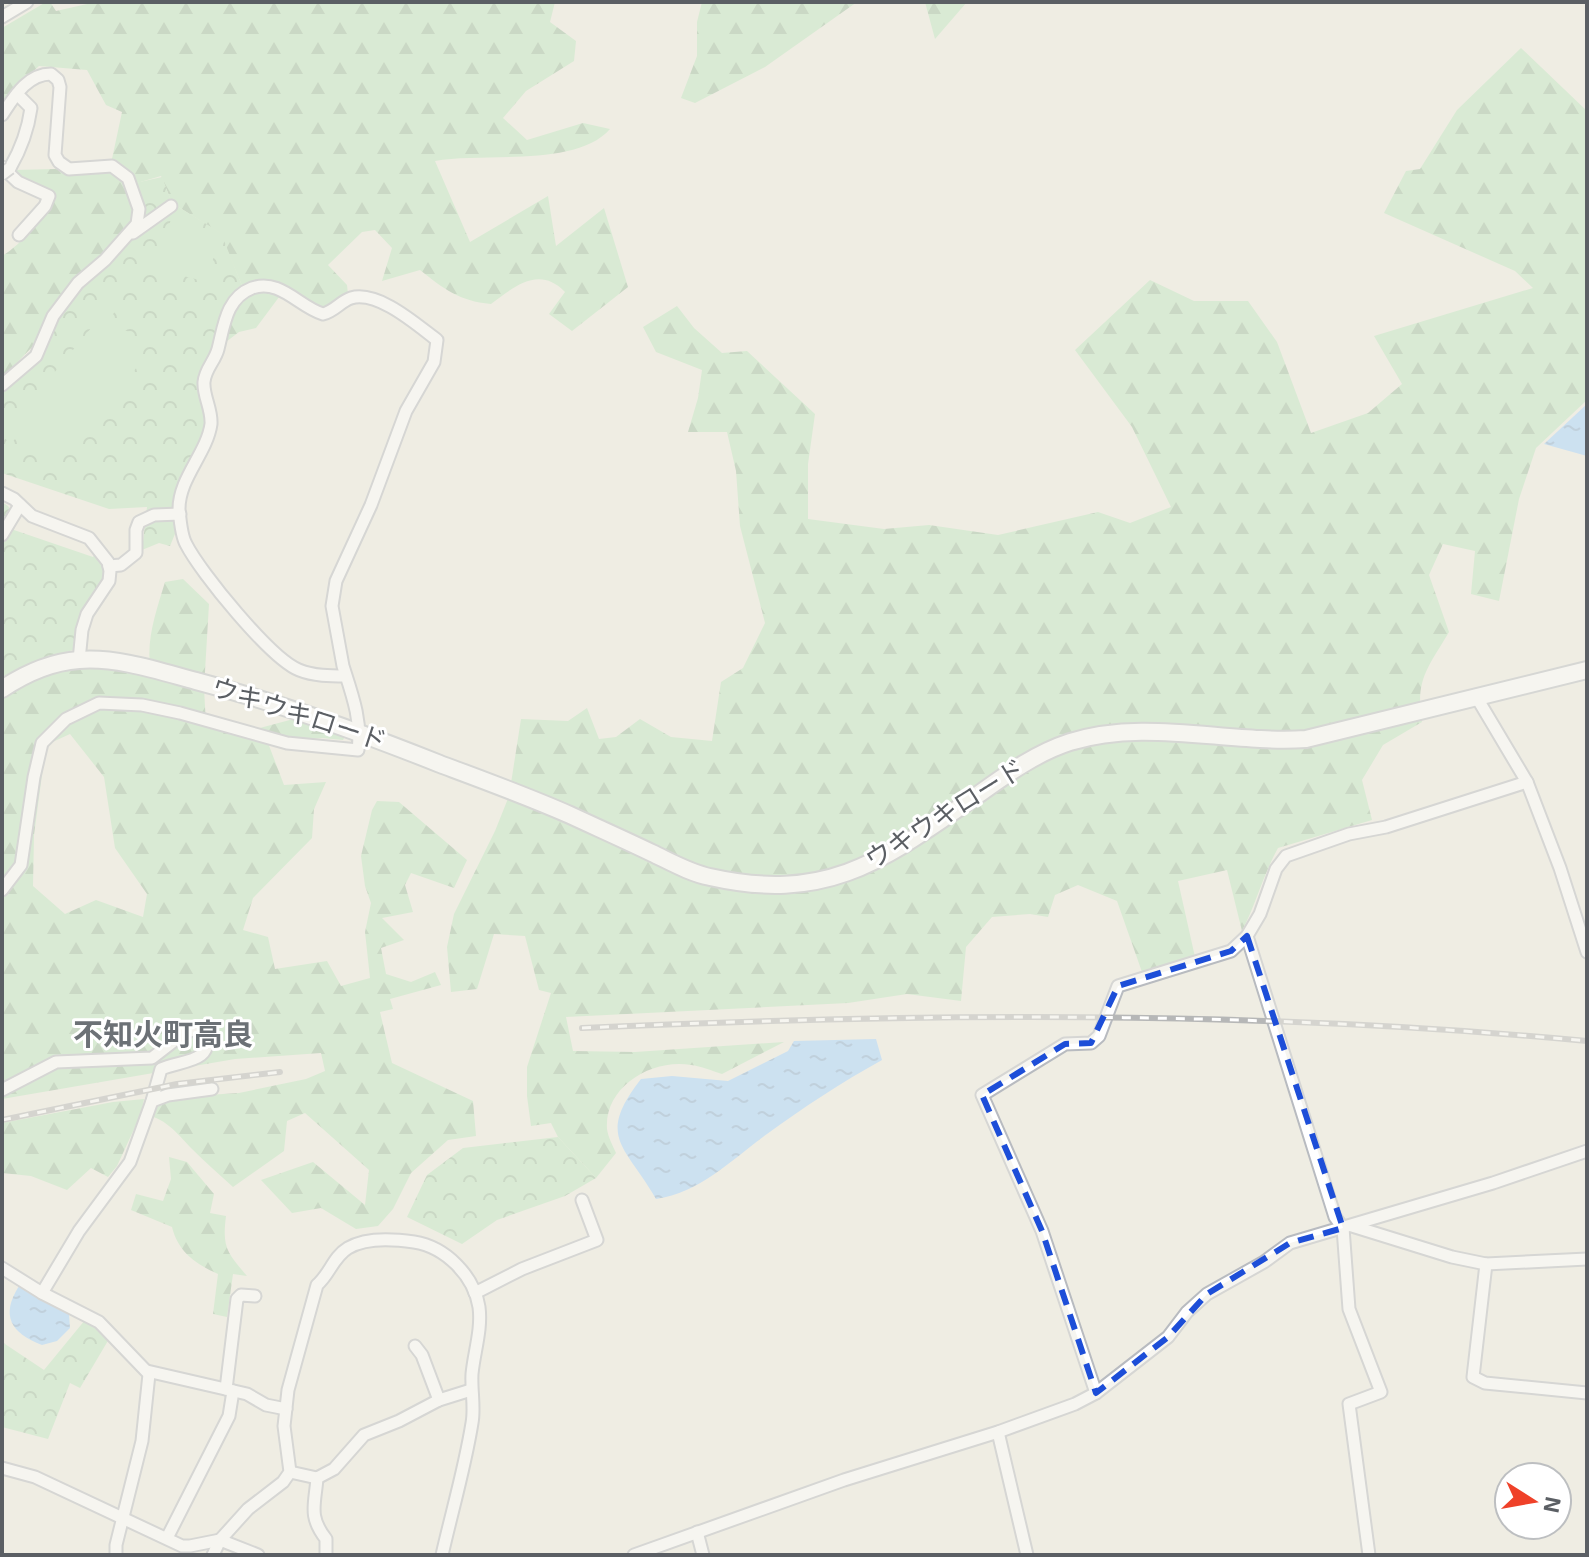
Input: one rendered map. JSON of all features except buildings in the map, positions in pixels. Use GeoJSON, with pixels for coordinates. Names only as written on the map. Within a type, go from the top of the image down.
{"type":"FeatureCollection","features":[{"type":"Feature","properties":{"kind":"street"},"geometry":{"type":"LineString","coordinates":[[2,17],[27,2]]}},
{"type":"Feature","properties":{"kind":"street"},"geometry":{"type":"LineString","coordinates":[[2,115],[17,94],[42,74],[51,74],[58,80],[55,155],[69,169],[112,166],[128,178],[139,209],[137,224],[130,235]]}},
{"type":"Feature","properties":{"kind":"street"},"geometry":{"type":"LineString","coordinates":[[17,94],[31,108],[24,141],[5,170],[18,182],[49,196],[45,206],[19,235]]}},
{"type":"Feature","properties":{"kind":"street"},"geometry":{"type":"LineString","coordinates":[[2,385],[36,356],[53,316],[82,279],[130,235],[171,206]]}},
{"type":"Feature","properties":{"kind":"street"},"geometry":{"type":"LineString","coordinates":[[2,890],[21,865],[42,743],[66,719],[99,703],[142,705],[180,713],[287,743],[358,750],[361,732],[332,606],[336,581],[371,505],[406,411],[434,362],[437,340],[404,315],[368,298],[352,297],[323,314],[274,287],[262,286],[242,294],[224,319],[218,349],[204,379],[211,425],[181,495],[184,542],[221,595],[265,643],[296,669],[325,676],[346,676]]}},
{"type":"Feature","properties":{"kind":"street"},"geometry":{"type":"LineString","coordinates":[[2,493],[32,516],[89,538],[109,566],[109,581],[84,622],[79,660]]}},
{"type":"Feature","properties":{"kind":"street"},"geometry":{"type":"LineString","coordinates":[[2,535],[20,505]]}},
{"type":"Feature","properties":{"kind":"street"},"geometry":{"type":"LineString","coordinates":[[109,566],[121,565],[136,553],[139,522],[154,515],[180,514]]}},
{"type":"Feature","properties":{"kind":"street","name":"ウキウキロード"},"geometry":{"type":"LineString","coordinates":[[2,689],[29,671],[79,660],[149,668],[274,703],[361,732],[562,812],[695,873],[736,882],[780,885],[826,879],[862,868],[901,847],[1035,757],[1066,743],[1092,736],[1138,732],[1263,740],[1306,739],[1587,670]]}},
{"type":"Feature","properties":{"kind":"street"},"geometry":{"type":"LineString","coordinates":[[1477,698],[1527,782],[1560,868],[1587,952]]}},
{"type":"Feature","properties":{"kind":"street"},"geometry":{"type":"LineString","coordinates":[[1096,1393],[1042,1231],[982,1095],[1065,1044],[1091,1043],[1099,1036],[1118,986],[1231,951],[1247,936],[1260,914],[1276,869],[1286,856],[1349,834],[1386,827],[1527,782]]}},
{"type":"Feature","properties":{"kind":"street"},"geometry":{"type":"LineString","coordinates":[[1247,936],[1335,1217],[1347,1227],[1486,1264],[1587,1259]]}},
{"type":"Feature","properties":{"kind":"street"},"geometry":{"type":"LineString","coordinates":[[2,1090],[56,1062],[152,1058],[183,1034],[195,1029],[205,1033],[208,1043],[206,1053],[197,1060],[177,1062],[161,1069],[130,1162],[79,1231],[42,1293]]}},
{"type":"Feature","properties":{"kind":"street"},"geometry":{"type":"LineString","coordinates":[[152,1101],[168,1095],[212,1089]]}},
{"type":"Feature","properties":{"kind":"street"},"geometry":{"type":"LineString","coordinates":[[634,1555],[844,1480],[998,1432],[1075,1404],[1096,1393],[1168,1337],[1187,1312],[1207,1294],[1264,1262],[1290,1243],[1587,1151]]}},
{"type":"Feature","properties":{"kind":"street"},"geometry":{"type":"LineString","coordinates":[[475,1293],[522,1269],[597,1240],[582,1200]]}},
{"type":"Feature","properties":{"kind":"street"},"geometry":{"type":"LineString","coordinates":[[1347,1227],[1349,1309],[1381,1392],[1349,1404],[1369,1555]]}},
{"type":"Feature","properties":{"kind":"street"},"geometry":{"type":"LineString","coordinates":[[213,1555],[220,1540],[257,1500],[283,1482],[290,1472],[284,1426],[286,1409],[291,1373],[314,1290],[327,1277],[335,1260],[349,1247],[380,1240],[421,1243],[456,1263],[475,1293],[479,1309],[479,1334],[471,1390],[473,1420],[442,1555]]}},
{"type":"Feature","properties":{"kind":"street"},"geometry":{"type":"LineString","coordinates":[[1486,1264],[1473,1377],[1485,1383],[1587,1393]]}},
{"type":"Feature","properties":{"kind":"street"},"geometry":{"type":"LineString","coordinates":[[2,1268],[99,1322],[147,1371],[150,1379],[144,1429],[116,1555]]}},
{"type":"Feature","properties":{"kind":"street"},"geometry":{"type":"LineString","coordinates":[[167,1538],[229,1416],[237,1299],[241,1295],[255,1296]]}},
{"type":"Feature","properties":{"kind":"street"},"geometry":{"type":"LineString","coordinates":[[415,1346],[422,1355],[439,1400]]}},
{"type":"Feature","properties":{"kind":"street"},"geometry":{"type":"LineString","coordinates":[[147,1371],[247,1394],[266,1405],[286,1409]]}},
{"type":"Feature","properties":{"kind":"street"},"geometry":{"type":"LineString","coordinates":[[290,1472],[317,1478],[334,1469],[364,1435],[439,1400],[471,1390]]}},
{"type":"Feature","properties":{"kind":"street"},"geometry":{"type":"LineString","coordinates":[[998,1432],[1027,1555]]}},
{"type":"Feature","properties":{"kind":"street"},"geometry":{"type":"LineString","coordinates":[[2,1468],[35,1477],[182,1546],[220,1540],[258,1555]]}},
{"type":"Feature","properties":{"kind":"street"},"geometry":{"type":"LineString","coordinates":[[317,1478],[313,1514],[318,1529],[326,1539],[326,1555]]}},
{"type":"Feature","properties":{"kind":"street"},"geometry":{"type":"LineString","coordinates":[[697,1532],[703,1555]]}},
{"type":"Feature","properties":{"kind":"highlighted area"},"geometry":{"type":"Polygon","coordinates":[[[1247,936],[1343,1228],[1290,1243],[1207,1294],[1168,1337],[1096,1393],[1042,1231],[982,1095],[1065,1044],[1091,1043],[1118,986],[1231,951],[1247,936]]]}},
{"type":"Feature","properties":{"kind":"green space"},"geometry":{"type":"Polygon","coordinates":[[[50,2],[56,11],[96,2],[555,2],[550,22],[576,41],[574,61],[526,91],[503,118],[527,140],[583,123],[610,129],[595,141],[552,154],[435,161],[470,242],[548,196],[556,246],[604,208],[628,287],[572,331],[549,314],[565,292],[546,280],[527,282],[491,304],[452,293],[420,270],[382,281],[392,248],[375,230],[362,232],[328,265],[347,285],[348,294],[322,310],[285,289],[256,328],[239,332],[222,345],[243,288],[220,233],[172,203],[161,176],[130,185],[134,195],[134,222],[92,265],[81,271],[49,312],[37,342],[2,378],[2,256],[24,237],[54,197],[17,177],[14,170],[109,173],[122,112],[106,105],[87,70],[39,66],[11,92],[2,106],[2,28],[50,2]]]}},
{"type":"Feature","properties":{"kind":"green space"},"geometry":{"type":"Polygon","coordinates":[[[702,2],[857,2],[765,67],[695,103],[681,98],[697,56],[697,22],[702,2]]]}},
{"type":"Feature","properties":{"kind":"green space"},"geometry":{"type":"Polygon","coordinates":[[[925,2],[967,2],[935,39],[925,2]]]}},
{"type":"Feature","properties":{"kind":"green space"},"geometry":{"type":"Polygon","coordinates":[[[1521,48],[1587,111],[1587,400],[1536,448],[1519,499],[1499,601],[1471,594],[1475,551],[1443,544],[1429,575],[1449,632],[1429,665],[1422,684],[1422,722],[1383,745],[1362,780],[1372,820],[1278,848],[1242,931],[1227,870],[1178,881],[1195,957],[1142,972],[1117,901],[1078,885],[1055,895],[1048,917],[1030,914],[992,917],[966,947],[961,1001],[907,994],[848,1003],[566,1017],[573,1051],[635,1052],[784,1042],[722,1074],[676,1064],[661,1066],[634,1078],[622,1088],[608,1114],[607,1129],[616,1153],[596,1178],[558,1137],[551,1123],[531,1126],[527,1067],[551,993],[539,990],[525,936],[494,934],[477,989],[451,992],[447,947],[454,914],[509,796],[521,719],[568,721],[587,708],[599,739],[616,737],[640,719],[671,737],[712,741],[721,682],[743,668],[765,623],[740,526],[736,471],[727,432],[688,432],[702,370],[656,352],[643,327],[677,306],[694,328],[722,353],[747,351],[815,414],[808,464],[808,519],[884,529],[929,525],[998,535],[1098,512],[1130,523],[1171,507],[1132,427],[1075,350],[1150,280],[1194,301],[1248,301],[1277,342],[1311,433],[1368,413],[1402,384],[1374,336],[1533,288],[1515,271],[1384,213],[1406,171],[1420,169],[1457,110],[1521,48]]]}},
{"type":"Feature","properties":{"kind":"green space"},"geometry":{"type":"Polygon","coordinates":[[[162,177],[172,203],[221,233],[243,288],[203,371],[208,414],[206,430],[195,458],[177,529],[170,546],[159,543],[142,550],[147,507],[109,509],[2,473],[2,388],[31,367],[54,323],[83,284],[118,255],[130,239],[139,223],[135,183],[162,177]]]}},
{"type":"Feature","properties":{"kind":"green space"},"geometry":{"type":"Polygon","coordinates":[[[171,219],[220,233],[207,282],[156,269],[171,219]]]}},
{"type":"Feature","properties":{"kind":"green space"},"geometry":{"type":"Polygon","coordinates":[[[110,305],[116,310],[106,324],[130,332],[140,353],[137,367],[76,446],[59,450],[46,447],[36,438],[28,423],[11,444],[2,436],[110,305]]]}},
{"type":"Feature","properties":{"kind":"green space"},"geometry":{"type":"Polygon","coordinates":[[[2,502],[16,519],[14,530],[93,557],[96,552],[104,563],[104,577],[76,649],[31,663],[2,677],[2,502]]]}},
{"type":"Feature","properties":{"kind":"green space"},"geometry":{"type":"Polygon","coordinates":[[[183,579],[209,604],[204,688],[206,725],[248,738],[256,729],[301,717],[348,731],[343,740],[322,738],[268,743],[284,785],[326,782],[314,809],[312,838],[253,898],[243,930],[268,937],[275,969],[327,961],[341,986],[370,978],[365,932],[371,903],[361,856],[377,801],[399,802],[467,860],[454,888],[411,873],[405,885],[413,912],[382,918],[404,940],[381,948],[386,974],[411,982],[435,972],[441,985],[390,999],[393,1009],[380,1012],[392,1063],[473,1101],[476,1136],[448,1140],[411,1173],[393,1209],[378,1226],[356,1229],[321,1208],[292,1213],[261,1180],[313,1162],[365,1205],[369,1170],[305,1113],[287,1121],[284,1151],[233,1187],[169,1126],[141,1114],[151,1115],[160,1104],[175,1097],[239,1093],[306,1079],[325,1071],[321,1053],[235,1059],[2,1099],[2,698],[20,685],[56,670],[92,668],[152,676],[150,640],[165,582],[183,579]],[[70,734],[46,745],[34,835],[33,886],[65,914],[96,900],[143,917],[147,894],[115,848],[104,777],[70,734]]]}},
{"type":"Feature","properties":{"kind":"green space"},"geometry":{"type":"Polygon","coordinates":[[[144,1099],[141,1114],[117,1166],[108,1177],[91,1168],[67,1190],[31,1176],[2,1173],[2,1123],[144,1099]]]}},
{"type":"Feature","properties":{"kind":"green space"},"geometry":{"type":"Polygon","coordinates":[[[558,1137],[596,1178],[565,1196],[497,1220],[462,1244],[407,1217],[427,1175],[463,1148],[558,1137]]]}},
{"type":"Feature","properties":{"kind":"green space"},"geometry":{"type":"Polygon","coordinates":[[[169,1157],[187,1162],[214,1194],[210,1213],[226,1216],[228,1249],[247,1276],[233,1274],[227,1317],[213,1314],[218,1274],[189,1256],[172,1227],[131,1210],[136,1194],[163,1201],[171,1179],[169,1157]]]}},
{"type":"Feature","properties":{"kind":"green space"},"geometry":{"type":"Polygon","coordinates":[[[85,1320],[109,1339],[80,1388],[70,1383],[48,1439],[2,1427],[2,1342],[44,1370],[85,1320]]]}},
{"type":"Feature","properties":{"kind":"water"},"geometry":{"type":"Polygon","coordinates":[[[1587,404],[1587,456],[1544,444],[1587,404]]]}},
{"type":"Feature","properties":{"kind":"water"},"geometry":{"type":"Polygon","coordinates":[[[876,1039],[882,1060],[809,1105],[715,1174],[687,1190],[656,1199],[620,1141],[620,1115],[641,1079],[672,1076],[728,1081],[788,1051],[794,1041],[876,1039]]]}},
{"type":"Feature","properties":{"kind":"water"},"geometry":{"type":"Polygon","coordinates":[[[19,1286],[69,1314],[70,1328],[57,1341],[42,1345],[16,1329],[10,1306],[19,1286]]]}},
{"type":"Feature","properties":{"kind":"railway"},"geometry":{"type":"LineString","coordinates":[[582,1028],[833,1019],[1085,1017],[1336,1024],[1587,1041]]}},
{"type":"Feature","properties":{"kind":"railway"},"geometry":{"type":"LineString","coordinates":[[2,1120],[177,1084],[280,1072]]}},
{"type":"Feature","properties":{"kind":"district","name":"不知火町高良"},"geometry":{"type":"Point","coordinates":[163,1035]}}]}
